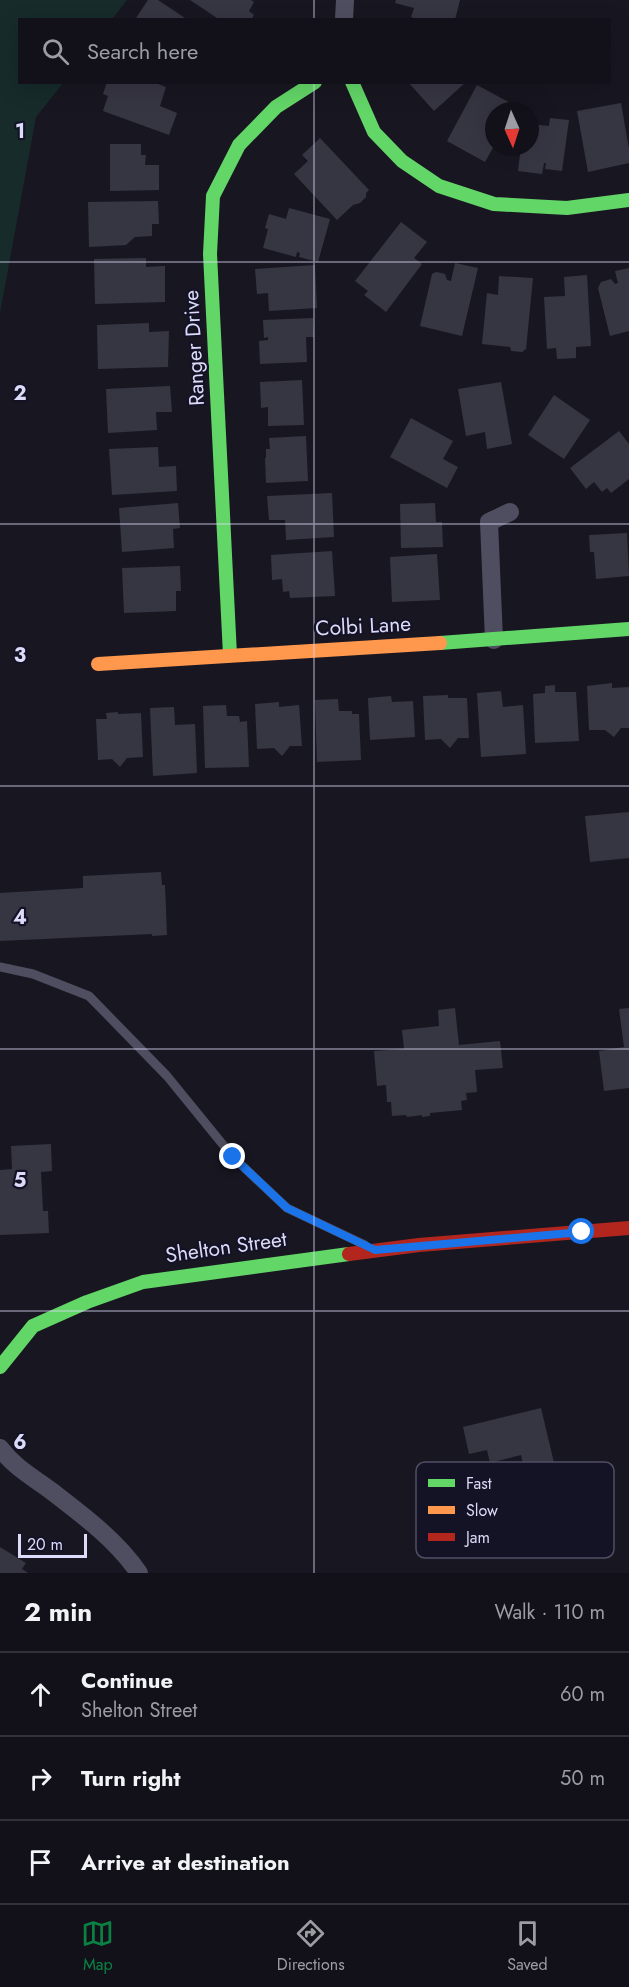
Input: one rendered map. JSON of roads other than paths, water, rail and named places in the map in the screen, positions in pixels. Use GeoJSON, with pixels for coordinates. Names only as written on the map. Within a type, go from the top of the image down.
{"type":"FeatureCollection","features":[{"type":"Feature","properties":{"kind":"street"},"geometry":{"type":"LineString","coordinates":[[344,18],[345,0]]}},
{"type":"Feature","properties":{"kind":"street","name":"Ranger Drive"},"geometry":{"type":"LineString","coordinates":[[230,655],[210,254],[213,196],[238,145],[276,107],[312,84]]}},
{"type":"Feature","properties":{"kind":"street"},"geometry":{"type":"LineString","coordinates":[[353,84],[374,132],[402,161],[439,186],[494,204],[567,208],[629,200]]}},
{"type":"Feature","properties":{"kind":"street"},"geometry":{"type":"LineString","coordinates":[[494,640],[489,522],[510,512]]}},
{"type":"Feature","properties":{"kind":"street","name":"Colbi Lane"},"geometry":{"type":"LineString","coordinates":[[98,664],[494,640],[629,629]]}},
{"type":"Feature","properties":{"kind":"street","name":"Shelton Street"},"geometry":{"type":"LineString","coordinates":[[0,1367],[33,1326],[87,1302],[143,1282],[375,1250],[629,1228]]}},
{"type":"Feature","properties":{"kind":"street"},"geometry":{"type":"LineString","coordinates":[[0,1448],[13,1464],[97,1527],[139,1573]]}},
{"type":"Feature","properties":{"kind":"lane"},"geometry":{"type":"LineString","coordinates":[[0,967],[33,974],[89,996],[167,1076],[233,1157],[287,1208],[375,1250]]}}]}
